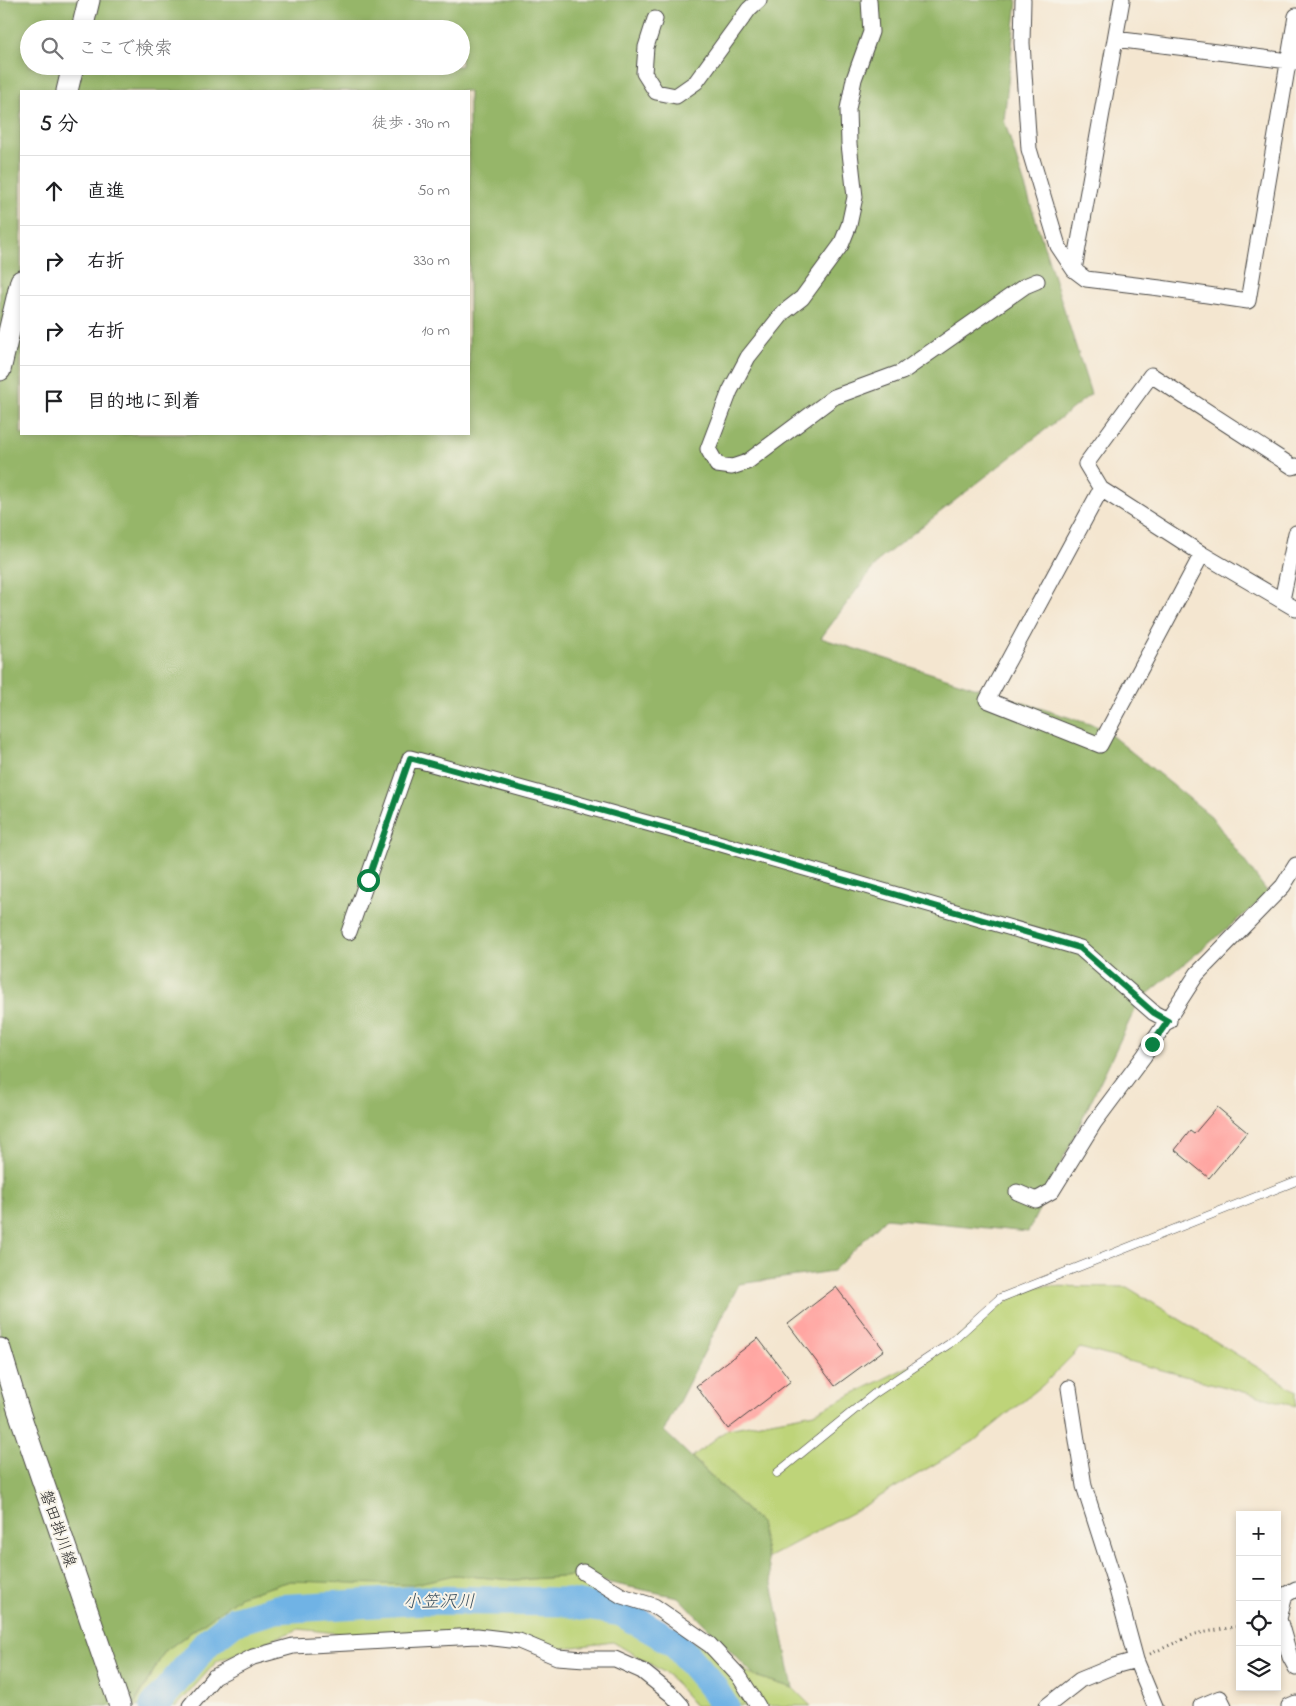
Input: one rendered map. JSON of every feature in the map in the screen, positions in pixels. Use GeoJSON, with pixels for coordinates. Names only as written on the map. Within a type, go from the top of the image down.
{"type":"FeatureCollection","features":[{"type":"Feature","properties":{"kind":"main road"},"geometry":{"type":"LineString","coordinates":[[84,20],[89,0]]}},
{"type":"Feature","properties":{"kind":"main road"},"geometry":{"type":"LineString","coordinates":[[67,90],[71,75]]}},
{"type":"Feature","properties":{"kind":"main road"},"geometry":{"type":"LineString","coordinates":[[0,370],[20,285]]}},
{"type":"Feature","properties":{"kind":"main road","name":"磐田掛川線"},"geometry":{"type":"LineString","coordinates":[[0,1349],[18,1410],[117,1698]]}},
{"type":"Feature","properties":{"kind":"street"},"geometry":{"type":"LineString","coordinates":[[655,18],[646,47],[644,72],[656,92],[676,96],[696,82],[749,10],[759,0]]}},
{"type":"Feature","properties":{"kind":"street"},"geometry":{"type":"LineString","coordinates":[[869,0],[871,32],[854,78],[848,109],[849,144],[855,197],[849,225],[841,245],[802,298],[784,312],[748,357],[730,391],[708,449],[712,457],[717,465],[732,467],[747,462],[834,397],[902,372],[1024,286],[1037,281]]}},
{"type":"Feature","properties":{"kind":"street"},"geometry":{"type":"LineString","coordinates":[[1023,0],[1022,42],[1028,149],[1058,246],[1074,270],[1086,279],[1248,301],[1292,62],[1296,16]]}},
{"type":"Feature","properties":{"kind":"street"},"geometry":{"type":"LineString","coordinates":[[1074,270],[1122,0]]}},
{"type":"Feature","properties":{"kind":"street"},"geometry":{"type":"LineString","coordinates":[[1115,39],[1292,62]]}},
{"type":"Feature","properties":{"kind":"street"},"geometry":{"type":"LineString","coordinates":[[1296,466],[1293,467],[1151,375],[1086,464],[1101,489],[1202,554],[1296,609]]}},
{"type":"Feature","properties":{"kind":"street"},"geometry":{"type":"LineString","coordinates":[[1101,489],[987,700],[1100,745],[1202,554]]}},
{"type":"Feature","properties":{"kind":"street"},"geometry":{"type":"LineString","coordinates":[[1282,600],[1296,533]]}},
{"type":"Feature","properties":{"kind":"street"},"geometry":{"type":"LineString","coordinates":[[349,932],[410,758],[687,834],[1080,948],[1154,1013],[1168,1021]]}},
{"type":"Feature","properties":{"kind":"street"},"geometry":{"type":"LineString","coordinates":[[1016,1192],[1036,1200],[1052,1191],[1094,1123],[1144,1056],[1197,974],[1283,886],[1296,866]]}},
{"type":"Feature","properties":{"kind":"street"},"geometry":{"type":"LineString","coordinates":[[1069,1388],[1084,1486],[1116,1586],[1136,1660],[1155,1706]]}},
{"type":"Feature","properties":{"kind":"street"},"geometry":{"type":"LineString","coordinates":[[583,1572],[622,1596],[654,1606],[710,1645],[740,1676],[758,1706]]}},
{"type":"Feature","properties":{"kind":"street"},"geometry":{"type":"LineString","coordinates":[[1296,1589],[1285,1595],[1279,1619],[1290,1658],[1296,1668]]}},
{"type":"Feature","properties":{"kind":"street"},"geometry":{"type":"LineString","coordinates":[[190,1706],[214,1677],[252,1657],[293,1646],[477,1636],[519,1641],[557,1657],[615,1659],[642,1671],[672,1695],[682,1706]]}},
{"type":"Feature","properties":{"kind":"street"},"geometry":{"type":"LineString","coordinates":[[1047,1706],[1080,1680],[1114,1666],[1136,1660]]}},
{"type":"Feature","properties":{"kind":"street"},"geometry":{"type":"LineString","coordinates":[[1201,1706],[1220,1698],[1224,1706]]}},
{"type":"Feature","properties":{"kind":"street"},"geometry":{"type":"LineString","coordinates":[[1289,1706],[1296,1702]]}},
{"type":"Feature","properties":{"kind":"lane"},"geometry":{"type":"LineString","coordinates":[[777,1473],[874,1394],[949,1344],[1000,1298],[1296,1181]]}},
{"type":"Feature","properties":{"kind":"path"},"geometry":{"type":"LineString","coordinates":[[1136,1660],[1195,1634],[1236,1627]]}},
{"type":"Feature","properties":{"kind":"green space"},"geometry":{"type":"Polygon","coordinates":[[[0,0],[1017,0],[1004,120],[1091,394],[879,560],[821,638],[1102,728],[1211,816],[1269,894],[1139,1001],[1028,1232],[886,1218],[833,1271],[739,1284],[664,1431],[760,1523],[793,1688],[755,1676],[678,1597],[577,1576],[514,1580],[454,1575],[410,1585],[290,1581],[241,1596],[165,1651],[133,1706],[0,1706],[0,0]]]}},
{"type":"Feature","properties":{"kind":"green space"},"geometry":{"type":"Polygon","coordinates":[[[1029,1286],[1127,1287],[1296,1391],[1296,1406],[1080,1348],[1043,1385],[974,1441],[857,1510],[767,1558],[760,1523],[692,1457],[728,1429],[814,1413],[930,1356],[1029,1286]]]}},
{"type":"Feature","properties":{"kind":"green space"},"geometry":{"type":"Polygon","coordinates":[[[454,1575],[514,1580],[577,1576],[755,1676],[793,1688],[811,1706],[695,1706],[667,1674],[613,1642],[542,1651],[494,1638],[401,1640],[299,1629],[217,1661],[177,1706],[134,1706],[165,1651],[241,1596],[290,1581],[454,1575]]]}},
{"type":"Feature","properties":{"kind":"building"},"geometry":{"type":"Polygon","coordinates":[[[1217,1107],[1247,1132],[1209,1178],[1175,1150],[1190,1131],[1194,1134],[1217,1107]]]}},
{"type":"Feature","properties":{"kind":"building"},"geometry":{"type":"Polygon","coordinates":[[[836,1287],[884,1350],[835,1386],[788,1324],[836,1287]]]}},
{"type":"Feature","properties":{"kind":"building"},"geometry":{"type":"Polygon","coordinates":[[[758,1338],[791,1381],[728,1429],[696,1386],[758,1338]]]}},
{"type":"Feature","properties":{"kind":"waterway","name":"小笠沢川"},"geometry":{"type":"LineString","coordinates":[[154,1706],[208,1642],[234,1621],[276,1609],[425,1600],[563,1602],[621,1612],[675,1643],[711,1685],[724,1706]]}},
{"type":"Feature","properties":{"kind":"route"},"geometry":{"type":"LineString","coordinates":[[368,880],[410,758],[548,794],[1080,948],[1154,1013],[1168,1021],[1152,1044]]}}]}
